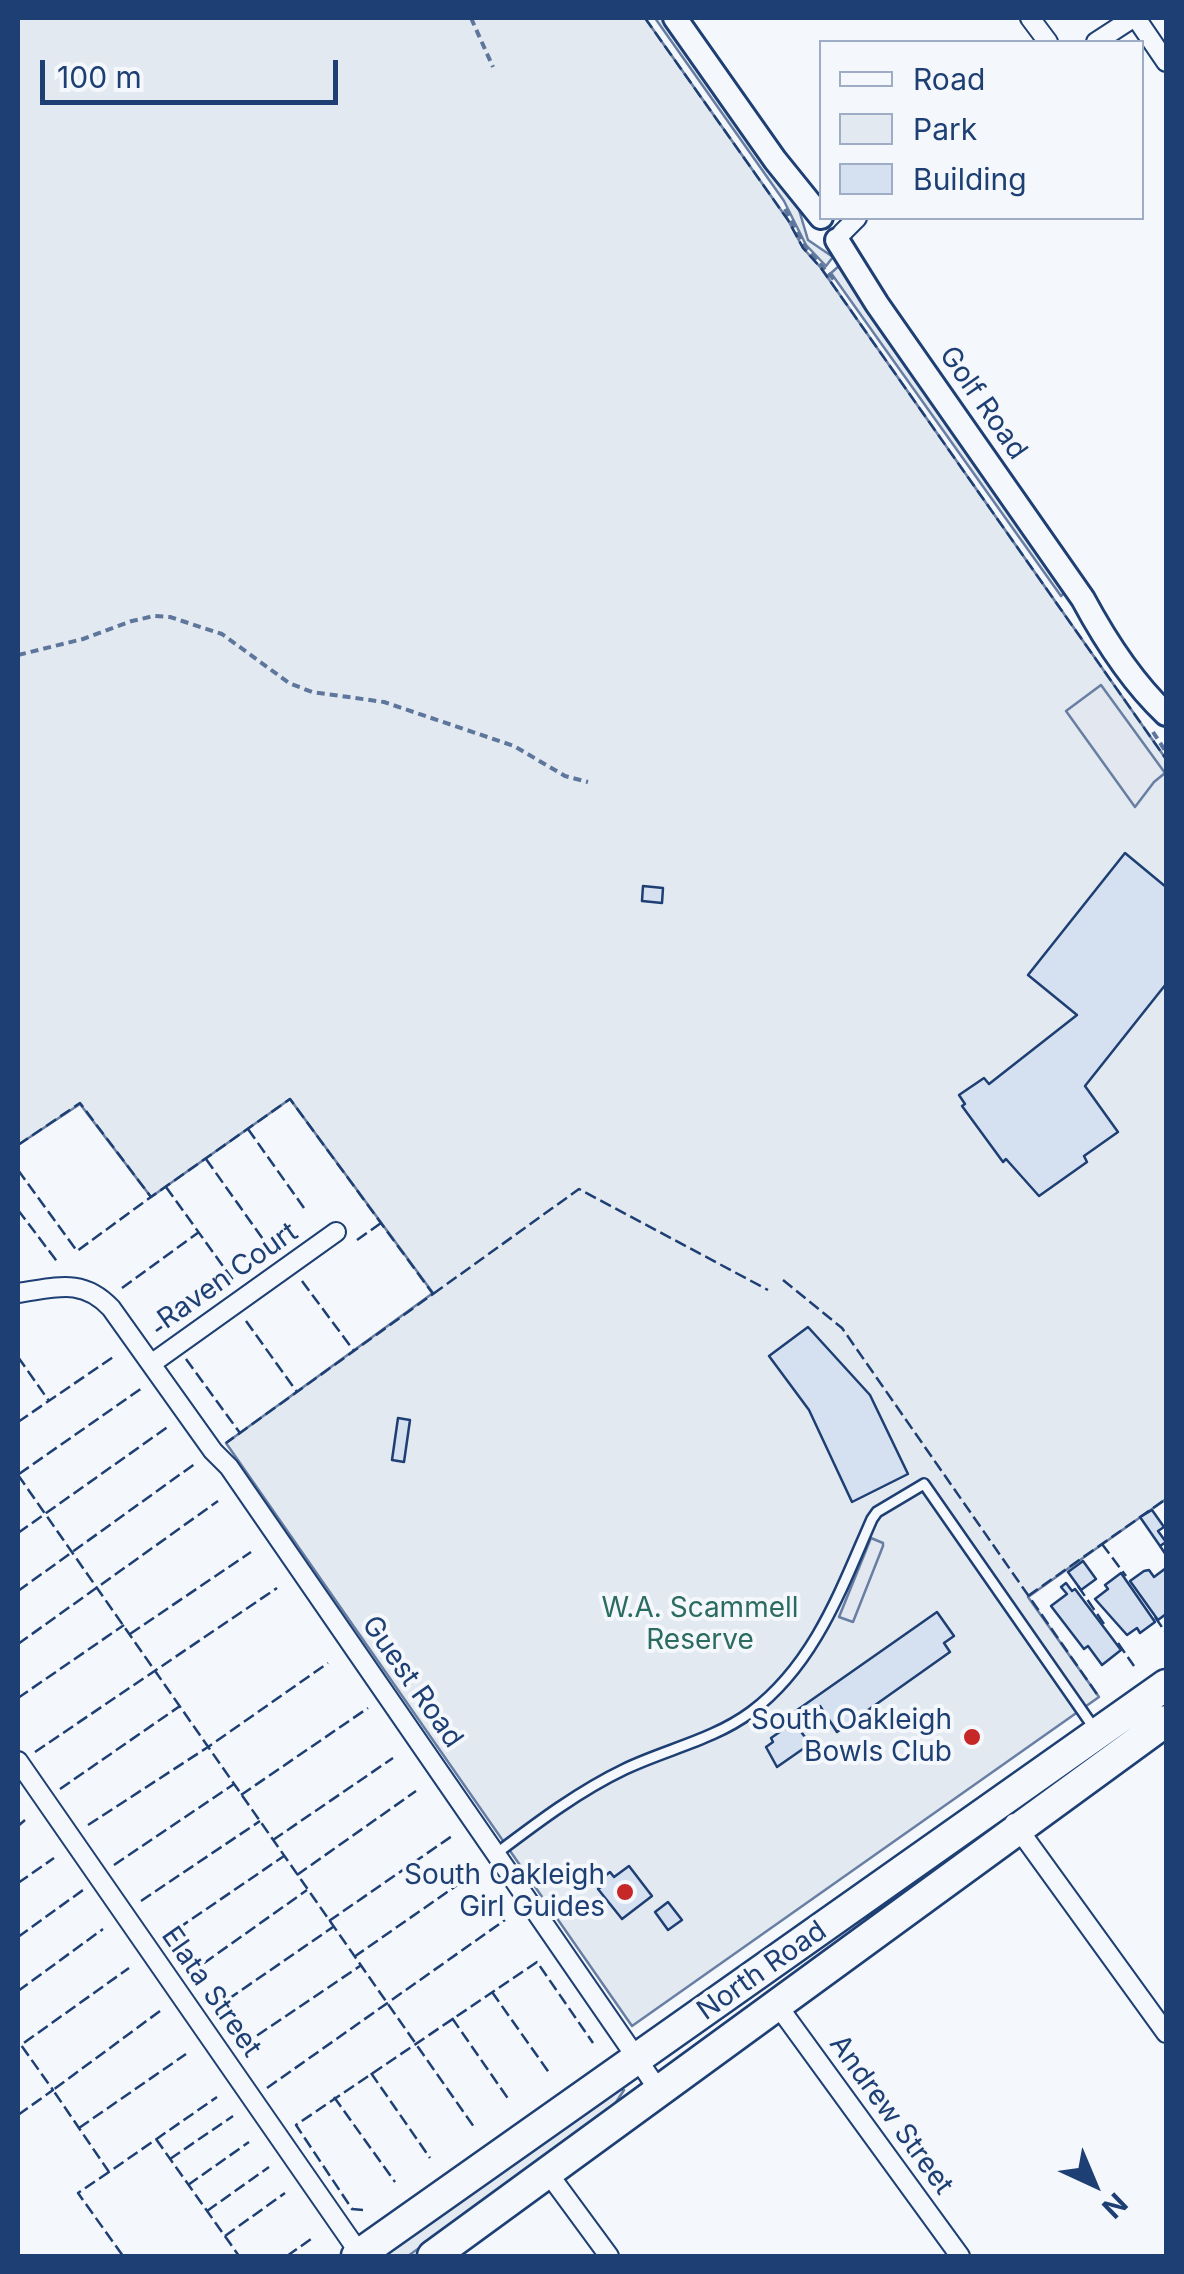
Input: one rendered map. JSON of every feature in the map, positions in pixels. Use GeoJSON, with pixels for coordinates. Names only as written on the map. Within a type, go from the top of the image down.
{"type":"FeatureCollection","features":[{"type":"Feature","properties":{"kind":"highway","name":"North Road"},"geometry":{"type":"LineString","coordinates":[[359,2255],[1166,1685]]}},
{"type":"Feature","properties":{"kind":"highway","name":"North Road"},"geometry":{"type":"LineString","coordinates":[[433,2256],[1166,1721]]}},
{"type":"Feature","properties":{"kind":"street"},"geometry":{"type":"LineString","coordinates":[[675,18],[775,160],[819,215]]}},
{"type":"Feature","properties":{"kind":"street"},"geometry":{"type":"LineString","coordinates":[[1030,18],[1046,40]]}},
{"type":"Feature","properties":{"kind":"street"},"geometry":{"type":"LineString","coordinates":[[1099,40],[1134,18],[1166,62]]}},
{"type":"Feature","properties":{"kind":"street","name":"Golf Road"},"geometry":{"type":"LineString","coordinates":[[820,220],[815,230],[819,239],[828,243],[844,227],[877,304],[1084,598],[1140,687],[1166,714]]}},
{"type":"Feature","properties":{"kind":"street","name":"Golf Road"},"geometry":{"type":"LineString","coordinates":[[1084,598],[1124,639],[1166,702]]}},
{"type":"Feature","properties":{"kind":"street","name":"Raven Court"},"geometry":{"type":"LineString","coordinates":[[151,1364],[336,1232]]}},
{"type":"Feature","properties":{"kind":"street","name":"Guest Road"},"geometry":{"type":"LineString","coordinates":[[18,1293],[76,1287],[96,1293],[112,1308],[212,1451],[228,1467],[660,2092]]}},
{"type":"Feature","properties":{"kind":"street","name":"Elata Street"},"geometry":{"type":"LineString","coordinates":[[18,1761],[359,2255]]}},
{"type":"Feature","properties":{"kind":"street"},"geometry":{"type":"LineString","coordinates":[[1000,1803],[1166,2033]]}},
{"type":"Feature","properties":{"kind":"street","name":"Andrew Street"},"geometry":{"type":"LineString","coordinates":[[778,2006],[960,2256]]}},
{"type":"Feature","properties":{"kind":"street"},"geometry":{"type":"LineString","coordinates":[[548,2172],[609,2256]]}},
{"type":"Feature","properties":{"kind":"lane"},"geometry":{"type":"LineString","coordinates":[[497,1853],[626,1768],[709,1736],[753,1711],[802,1659],[822,1630],[872,1519],[924,1484],[1099,1734]]}},
{"type":"Feature","properties":{"kind":"path"},"geometry":{"type":"LineString","coordinates":[[471,18],[493,67]]}},
{"type":"Feature","properties":{"kind":"path"},"geometry":{"type":"LineString","coordinates":[[18,655],[83,639],[143,618],[170,617],[222,634],[289,683],[312,692],[384,702],[514,746],[565,776],[588,782]]}},
{"type":"Feature","properties":{"kind":"green space","name":"W.A. Scammell Reserve"},"geometry":{"type":"Polygon","coordinates":[[[18,18],[645,18],[788,220],[803,248],[821,268],[1166,759],[1166,1499],[1028,1597],[1099,1697],[632,2026],[226,1443],[433,1293],[290,1099],[151,1197],[80,1104],[18,1145],[18,18]]]}},
{"type":"Feature","properties":{"kind":"green space"},"geometry":{"type":"Polygon","coordinates":[[[655,18],[663,18],[797,203],[808,240],[833,257],[826,266],[806,245],[784,201],[655,18]]]}},
{"type":"Feature","properties":{"kind":"green space"},"geometry":{"type":"Polygon","coordinates":[[[840,265],[1066,591],[1061,596],[831,273],[840,265]]]}},
{"type":"Feature","properties":{"kind":"green space"},"geometry":{"type":"Polygon","coordinates":[[[619,2089],[624,2090],[611,2110],[408,2256],[382,2256],[619,2089]]]}},
{"type":"Feature","properties":{"kind":"shaded area"},"geometry":{"type":"Polygon","coordinates":[[[1101,685],[1165,773],[1135,807],[1066,711],[1101,685]]]}},
{"type":"Feature","properties":{"kind":"shaded area"},"geometry":{"type":"Polygon","coordinates":[[[871,1538],[883,1546],[853,1622],[839,1617],[871,1538]]]}},
{"type":"Feature","properties":{"kind":"building"},"geometry":{"type":"Polygon","coordinates":[[[1125,853],[1166,887],[1166,984],[1085,1086],[1118,1132],[1084,1156],[1087,1162],[1039,1196],[1006,1159],[1003,1162],[962,1106],[965,1104],[959,1095],[984,1078],[989,1084],[1077,1015],[1028,975],[1125,853]]]}},
{"type":"Feature","properties":{"kind":"building"},"geometry":{"type":"Polygon","coordinates":[[[643,886],[663,888],[662,903],[642,901],[643,886]]]}},
{"type":"Feature","properties":{"kind":"building"},"geometry":{"type":"Polygon","coordinates":[[[808,1327],[870,1395],[908,1474],[852,1502],[809,1410],[769,1356],[808,1327]]]}},
{"type":"Feature","properties":{"kind":"building"},"geometry":{"type":"Polygon","coordinates":[[[398,1418],[410,1420],[404,1462],[392,1460],[398,1418]]]}},
{"type":"Feature","properties":{"kind":"building"},"geometry":{"type":"Polygon","coordinates":[[[1152,1510],[1164,1527],[1158,1531],[1166,1542],[1160,1546],[1140,1517],[1152,1510]]]}},
{"type":"Feature","properties":{"kind":"building"},"geometry":{"type":"Polygon","coordinates":[[[1083,1561],[1096,1579],[1081,1590],[1068,1572],[1083,1561]]]}},
{"type":"Feature","properties":{"kind":"building"},"geometry":{"type":"Polygon","coordinates":[[[1166,1568],[1166,1614],[1158,1620],[1130,1581],[1144,1571],[1149,1570],[1154,1577],[1166,1568]]]}},
{"type":"Feature","properties":{"kind":"building"},"geometry":{"type":"Polygon","coordinates":[[[1121,1573],[1155,1622],[1140,1633],[1137,1628],[1127,1635],[1095,1599],[1121,1573]]]}},
{"type":"Feature","properties":{"kind":"building"},"geometry":{"type":"Polygon","coordinates":[[[1066,1583],[1072,1591],[1075,1589],[1121,1650],[1102,1665],[1088,1646],[1084,1649],[1051,1606],[1067,1594],[1061,1587],[1066,1583]]]}},
{"type":"Feature","properties":{"kind":"building"},"geometry":{"type":"Polygon","coordinates":[[[937,1612],[954,1636],[944,1643],[950,1652],[837,1732],[820,1706],[795,1723],[790,1715],[937,1612]]]}},
{"type":"Feature","properties":{"kind":"building"},"geometry":{"type":"Polygon","coordinates":[[[794,1722],[810,1744],[777,1767],[766,1747],[773,1742],[771,1738],[794,1722]]]}},
{"type":"Feature","properties":{"kind":"building","name":"South Oakleigh Girl Guides"},"geometry":{"type":"Polygon","coordinates":[[[629,1866],[652,1896],[622,1919],[598,1889],[604,1885],[600,1880],[610,1872],[614,1877],[629,1866]]]}},
{"type":"Feature","properties":{"kind":"building"},"geometry":{"type":"Polygon","coordinates":[[[668,1902],[682,1920],[668,1930],[655,1912],[668,1902]]]}},
{"type":"Feature","properties":{"kind":"fence"},"geometry":{"type":"LineString","coordinates":[[645,18],[788,220],[803,248],[821,268],[1166,759]]}},
{"type":"Feature","properties":{"kind":"fence"},"geometry":{"type":"LineString","coordinates":[[18,1145],[80,1103],[151,1197],[290,1099],[433,1294],[226,1443]]}},
{"type":"Feature","properties":{"kind":"fence"},"geometry":{"type":"LineString","coordinates":[[248,1129],[304,1208]]}},
{"type":"Feature","properties":{"kind":"fence"},"geometry":{"type":"LineString","coordinates":[[206,1159],[270,1249]]}},
{"type":"Feature","properties":{"kind":"fence"},"geometry":{"type":"LineString","coordinates":[[18,1170],[77,1251],[151,1197]]}},
{"type":"Feature","properties":{"kind":"fence"},"geometry":{"type":"LineString","coordinates":[[166,1187],[233,1280]]}},
{"type":"Feature","properties":{"kind":"fence"},"geometry":{"type":"LineString","coordinates":[[433,1294],[579,1189],[768,1290]]}},
{"type":"Feature","properties":{"kind":"fence"},"geometry":{"type":"LineString","coordinates":[[18,1210],[59,1264]]}},
{"type":"Feature","properties":{"kind":"fence"},"geometry":{"type":"LineString","coordinates":[[357,1240],[381,1223]]}},
{"type":"Feature","properties":{"kind":"fence"},"geometry":{"type":"LineString","coordinates":[[122,1288],[199,1232]]}},
{"type":"Feature","properties":{"kind":"fence"},"geometry":{"type":"LineString","coordinates":[[156,1331],[231,1276]]}},
{"type":"Feature","properties":{"kind":"fence"},"geometry":{"type":"LineString","coordinates":[[783,1280],[842,1328],[1099,1697]]}},
{"type":"Feature","properties":{"kind":"fence"},"geometry":{"type":"LineString","coordinates":[[302,1281],[354,1351]]}},
{"type":"Feature","properties":{"kind":"fence"},"geometry":{"type":"LineString","coordinates":[[246,1321],[297,1392]]}},
{"type":"Feature","properties":{"kind":"fence"},"geometry":{"type":"LineString","coordinates":[[18,1422],[116,1355]]}},
{"type":"Feature","properties":{"kind":"fence"},"geometry":{"type":"LineString","coordinates":[[18,1357],[49,1401]]}},
{"type":"Feature","properties":{"kind":"fence"},"geometry":{"type":"LineString","coordinates":[[186,1359],[240,1433]]}},
{"type":"Feature","properties":{"kind":"fence"},"geometry":{"type":"LineString","coordinates":[[19,1474],[142,1388]]}},
{"type":"Feature","properties":{"kind":"fence"},"geometry":{"type":"LineString","coordinates":[[18,1533],[169,1426]]}},
{"type":"Feature","properties":{"kind":"fence"},"geometry":{"type":"LineString","coordinates":[[18,1591],[196,1463]]}},
{"type":"Feature","properties":{"kind":"fence"},"geometry":{"type":"LineString","coordinates":[[18,1475],[474,2127]]}},
{"type":"Feature","properties":{"kind":"fence"},"geometry":{"type":"LineString","coordinates":[[1028,1596],[1166,1499]]}},
{"type":"Feature","properties":{"kind":"fence"},"geometry":{"type":"LineString","coordinates":[[18,1644],[218,1501]]}},
{"type":"Feature","properties":{"kind":"fence"},"geometry":{"type":"LineString","coordinates":[[1102,1544],[1126,1576]]}},
{"type":"Feature","properties":{"kind":"fence"},"geometry":{"type":"LineString","coordinates":[[1160,1546],[1166,1555]]}},
{"type":"Feature","properties":{"kind":"fence"},"geometry":{"type":"LineString","coordinates":[[130,1634],[251,1552]]}},
{"type":"Feature","properties":{"kind":"fence"},"geometry":{"type":"LineString","coordinates":[[1078,1586],[1106,1627]]}},
{"type":"Feature","properties":{"kind":"fence"},"geometry":{"type":"LineString","coordinates":[[35,1752],[277,1588]]}},
{"type":"Feature","properties":{"kind":"fence"},"geometry":{"type":"LineString","coordinates":[[1155,1617],[1166,1633]]}},
{"type":"Feature","properties":{"kind":"fence"},"geometry":{"type":"LineString","coordinates":[[18,1698],[124,1625]]}},
{"type":"Feature","properties":{"kind":"fence"},"geometry":{"type":"LineString","coordinates":[[1118,1643],[1134,1666]]}},
{"type":"Feature","properties":{"kind":"fence"},"geometry":{"type":"LineString","coordinates":[[88,1825],[328,1663]]}},
{"type":"Feature","properties":{"kind":"fence"},"geometry":{"type":"LineString","coordinates":[[60,1789],[180,1706]]}},
{"type":"Feature","properties":{"kind":"fence"},"geometry":{"type":"LineString","coordinates":[[241,1795],[368,1708]]}},
{"type":"Feature","properties":{"kind":"fence"},"geometry":{"type":"LineString","coordinates":[[273,1840],[393,1758]]}},
{"type":"Feature","properties":{"kind":"fence"},"geometry":{"type":"LineString","coordinates":[[114,1865],[234,1784]]}},
{"type":"Feature","properties":{"kind":"fence"},"geometry":{"type":"LineString","coordinates":[[297,1875],[416,1791]]}},
{"type":"Feature","properties":{"kind":"fence"},"geometry":{"type":"LineString","coordinates":[[18,1826],[25,1820]]}},
{"type":"Feature","properties":{"kind":"fence"},"geometry":{"type":"LineString","coordinates":[[141,1901],[260,1821]]}},
{"type":"Feature","properties":{"kind":"fence"},"geometry":{"type":"LineString","coordinates":[[329,1921],[452,1836]]}},
{"type":"Feature","properties":{"kind":"fence"},"geometry":{"type":"LineString","coordinates":[[164,1938],[284,1856]]}},
{"type":"Feature","properties":{"kind":"fence"},"geometry":{"type":"LineString","coordinates":[[18,1883],[54,1858]]}},
{"type":"Feature","properties":{"kind":"fence"},"geometry":{"type":"LineString","coordinates":[[354,1957],[476,1872]]}},
{"type":"Feature","properties":{"kind":"fence"},"geometry":{"type":"LineString","coordinates":[[18,1937],[83,1890]]}},
{"type":"Feature","properties":{"kind":"fence"},"geometry":{"type":"LineString","coordinates":[[190,1973],[307,1890]]}},
{"type":"Feature","properties":{"kind":"fence"},"geometry":{"type":"LineString","coordinates":[[267,2088],[505,1920]]}},
{"type":"Feature","properties":{"kind":"fence"},"geometry":{"type":"LineString","coordinates":[[214,2009],[333,1927]]}},
{"type":"Feature","properties":{"kind":"fence"},"geometry":{"type":"LineString","coordinates":[[18,1991],[103,1929]]}},
{"type":"Feature","properties":{"kind":"fence"},"geometry":{"type":"LineString","coordinates":[[363,2210],[352,2209],[296,2125],[537,1962],[593,2043]]}},
{"type":"Feature","properties":{"kind":"fence"},"geometry":{"type":"LineString","coordinates":[[243,2045],[360,1966]]}},
{"type":"Feature","properties":{"kind":"fence"},"geometry":{"type":"LineString","coordinates":[[18,2115],[53,2090],[21,2045],[129,1968]]}},
{"type":"Feature","properties":{"kind":"fence"},"geometry":{"type":"LineString","coordinates":[[492,1992],[550,2074]]}},
{"type":"Feature","properties":{"kind":"fence"},"geometry":{"type":"LineString","coordinates":[[160,2011],[53,2090],[109,2172],[217,2097]]}},
{"type":"Feature","properties":{"kind":"fence"},"geometry":{"type":"LineString","coordinates":[[452,2018],[509,2100]]}},
{"type":"Feature","properties":{"kind":"fence"},"geometry":{"type":"LineString","coordinates":[[79,2128],[186,2054]]}},
{"type":"Feature","properties":{"kind":"fence"},"geometry":{"type":"LineString","coordinates":[[371,2073],[430,2158]]}},
{"type":"Feature","properties":{"kind":"fence"},"geometry":{"type":"LineString","coordinates":[[334,2097],[395,2182]]}},
{"type":"Feature","properties":{"kind":"fence"},"geometry":{"type":"LineString","coordinates":[[170,2159],[233,2116]]}},
{"type":"Feature","properties":{"kind":"fence"},"geometry":{"type":"LineString","coordinates":[[156,2139],[239,2256]]}},
{"type":"Feature","properties":{"kind":"fence"},"geometry":{"type":"LineString","coordinates":[[188,2185],[249,2142]]}},
{"type":"Feature","properties":{"kind":"fence"},"geometry":{"type":"LineString","coordinates":[[207,2211],[269,2167]]}},
{"type":"Feature","properties":{"kind":"fence"},"geometry":{"type":"LineString","coordinates":[[109,2172],[78,2193],[123,2256]]}},
{"type":"Feature","properties":{"kind":"fence"},"geometry":{"type":"LineString","coordinates":[[225,2236],[285,2193]]}},
{"type":"Feature","properties":{"kind":"fence"},"geometry":{"type":"LineString","coordinates":[[287,2256],[314,2237]]}},
{"type":"Feature","properties":{"kind":"place","name":"South Oakleigh Bowls Club"},"geometry":{"type":"Point","coordinates":[972,1737]}},
{"type":"Feature","properties":{"kind":"place","name":"South Oakleigh Girl Guides"},"geometry":{"type":"Point","coordinates":[625,1892]}}]}
